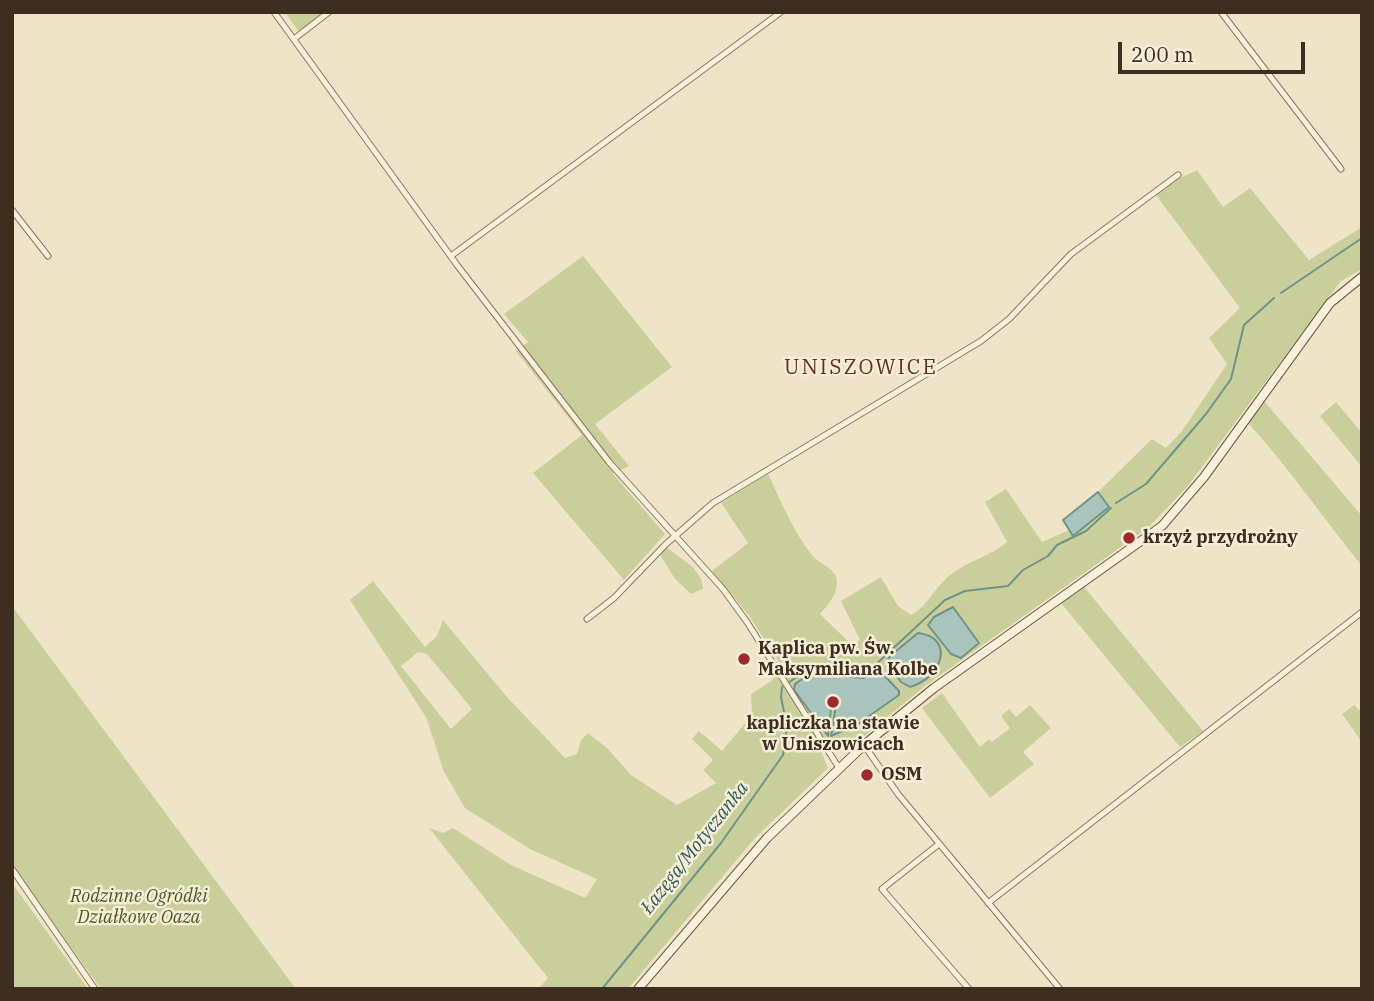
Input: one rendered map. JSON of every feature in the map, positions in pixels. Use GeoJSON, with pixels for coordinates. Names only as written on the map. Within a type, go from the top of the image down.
{"type":"FeatureCollection","features":[{"type":"Feature","properties":{"kind":"street"},"geometry":{"type":"LineString","coordinates":[[274,12],[451,256],[608,462],[739,611],[839,768]]}},
{"type":"Feature","properties":{"kind":"street"},"geometry":{"type":"LineString","coordinates":[[294,39],[329,12]]}},
{"type":"Feature","properties":{"kind":"street"},"geometry":{"type":"LineString","coordinates":[[451,256],[781,12]]}},
{"type":"Feature","properties":{"kind":"street"},"geometry":{"type":"LineString","coordinates":[[1221,12],[1341,169]]}},
{"type":"Feature","properties":{"kind":"street"},"geometry":{"type":"LineString","coordinates":[[587,619],[614,598],[713,503],[990,334],[1071,254],[1178,175]]}},
{"type":"Feature","properties":{"kind":"street"},"geometry":{"type":"LineString","coordinates":[[12,210],[48,256]]}},
{"type":"Feature","properties":{"kind":"street"},"geometry":{"type":"LineString","coordinates":[[638,989],[762,843],[864,745],[934,688],[1162,526],[1204,477],[1330,303],[1362,277]]}},
{"type":"Feature","properties":{"kind":"street"},"geometry":{"type":"LineString","coordinates":[[988,903],[1362,612]]}},
{"type":"Feature","properties":{"kind":"street"},"geometry":{"type":"LineString","coordinates":[[864,745],[939,844],[1060,989]]}},
{"type":"Feature","properties":{"kind":"street"},"geometry":{"type":"LineString","coordinates":[[939,844],[882,889],[969,989]]}},
{"type":"Feature","properties":{"kind":"street"},"geometry":{"type":"LineString","coordinates":[[12,869],[96,989]]}},
{"type":"Feature","properties":{"kind":"green space"},"geometry":{"type":"Polygon","coordinates":[[[285,12],[324,12],[299,32],[285,12]]]}},
{"type":"Feature","properties":{"kind":"green space"},"geometry":{"type":"Polygon","coordinates":[[[1197,170],[1223,207],[1250,188],[1309,260],[1362,227],[1362,269],[1341,281],[1187,487],[1149,527],[925,686],[861,739],[835,739],[819,746],[828,768],[755,838],[628,989],[538,989],[548,978],[429,828],[443,833],[453,828],[511,865],[585,898],[597,879],[530,849],[465,808],[444,772],[426,717],[350,600],[373,581],[425,647],[437,636],[443,620],[507,697],[565,758],[577,754],[581,740],[588,733],[607,748],[631,775],[677,805],[716,783],[703,770],[713,760],[692,739],[699,731],[722,751],[752,715],[751,694],[771,681],[782,667],[750,617],[712,571],[748,543],[721,503],[768,474],[805,546],[836,577],[834,595],[820,614],[852,645],[860,640],[841,601],[881,577],[898,606],[911,615],[922,607],[950,575],[1007,542],[985,502],[1006,489],[1042,542],[1069,530],[1073,536],[1108,507],[1098,492],[1152,439],[1166,448],[1182,431],[1227,364],[1209,338],[1240,308],[1156,195],[1176,180],[1197,170]],[[418,652],[401,666],[451,729],[472,709],[427,654],[418,652]]]}},
{"type":"Feature","properties":{"kind":"green space"},"geometry":{"type":"Polygon","coordinates":[[[583,256],[672,367],[595,424],[629,466],[613,474],[665,534],[624,580],[533,473],[582,435],[516,351],[528,342],[504,314],[583,256]]]}},
{"type":"Feature","properties":{"kind":"green space"},"geometry":{"type":"Polygon","coordinates":[[[1265,402],[1362,516],[1362,566],[1248,423],[1265,402]]]}},
{"type":"Feature","properties":{"kind":"green space"},"geometry":{"type":"Polygon","coordinates":[[[1336,402],[1362,433],[1362,467],[1320,416],[1336,402]]]}},
{"type":"Feature","properties":{"kind":"green space"},"geometry":{"type":"Polygon","coordinates":[[[666,547],[695,569],[703,589],[691,594],[675,579],[659,553],[666,547]]]}},
{"type":"Feature","properties":{"kind":"green space"},"geometry":{"type":"Polygon","coordinates":[[[1084,587],[1203,731],[1180,747],[1061,603],[1084,587]]]}},
{"type":"Feature","properties":{"kind":"green space","name":"Rodzinne Ogródki Działkowe Oaza"},"geometry":{"type":"Polygon","coordinates":[[[12,606],[296,989],[101,989],[12,866],[12,606]]]}},
{"type":"Feature","properties":{"kind":"green space"},"geometry":{"type":"Polygon","coordinates":[[[942,693],[980,747],[989,739],[992,742],[1010,728],[1001,716],[1009,709],[1016,717],[1030,705],[1051,728],[1023,752],[1034,764],[990,798],[922,708],[942,693]]]}},
{"type":"Feature","properties":{"kind":"green space"},"geometry":{"type":"Polygon","coordinates":[[[1354,705],[1359,710],[1362,708],[1362,742],[1342,714],[1354,705]]]}},
{"type":"Feature","properties":{"kind":"green space"},"geometry":{"type":"Polygon","coordinates":[[[12,883],[88,989],[12,989],[12,883]]]}},
{"type":"Feature","properties":{"kind":"water"},"geometry":{"type":"Polygon","coordinates":[[[1098,492],[1109,507],[1073,536],[1063,520],[1098,492]]]}},
{"type":"Feature","properties":{"kind":"water"},"geometry":{"type":"Polygon","coordinates":[[[953,607],[979,643],[961,658],[951,654],[928,625],[934,617],[953,607]]]}},
{"type":"Feature","properties":{"kind":"water"},"geometry":{"type":"Polygon","coordinates":[[[918,633],[930,636],[937,642],[940,658],[930,675],[910,687],[901,682],[887,662],[890,656],[918,633]]]}},
{"type":"Feature","properties":{"kind":"water"},"geometry":{"type":"Polygon","coordinates":[[[878,669],[899,691],[899,695],[858,724],[831,736],[837,699],[830,698],[827,701],[831,709],[828,736],[794,690],[795,684],[810,674],[864,678],[878,669]]]}},
{"type":"Feature","properties":{"kind":"waterway","name":"Łazęga/Motyczanka"},"geometry":{"type":"LineString","coordinates":[[1281,293],[1362,238]]}},
{"type":"Feature","properties":{"kind":"waterway","name":"Łazęga/Motyczanka"},"geometry":{"type":"LineString","coordinates":[[1116,503],[1146,484],[1206,414],[1231,379],[1244,325],[1274,298]]}},
{"type":"Feature","properties":{"kind":"waterway","name":"Łazęga/Motyczanka"},"geometry":{"type":"LineString","coordinates":[[602,989],[721,843],[783,755],[787,727],[781,697],[782,687],[810,668],[860,674],[871,669],[945,600],[965,591],[1008,586],[1023,570],[1048,556],[1057,545],[1086,531],[1111,508]]}},
{"type":"Feature","properties":{"kind":"place","name":"krzyż przydrożny"},"geometry":{"type":"Point","coordinates":[1129,538]}},
{"type":"Feature","properties":{"kind":"place","name":"Kaplica pw. Św. Maksymiliana Kolbe"},"geometry":{"type":"Point","coordinates":[744,659]}},
{"type":"Feature","properties":{"kind":"place","name":"kapliczka na stawie w Uniszowicach"},"geometry":{"type":"Point","coordinates":[833,702]}},
{"type":"Feature","properties":{"kind":"place","name":"OSM"},"geometry":{"type":"Point","coordinates":[867,775]}},
{"type":"Feature","properties":{"kind":"district","name":"UNISZOWICE"},"geometry":{"type":"Point","coordinates":[861,368]}}]}
